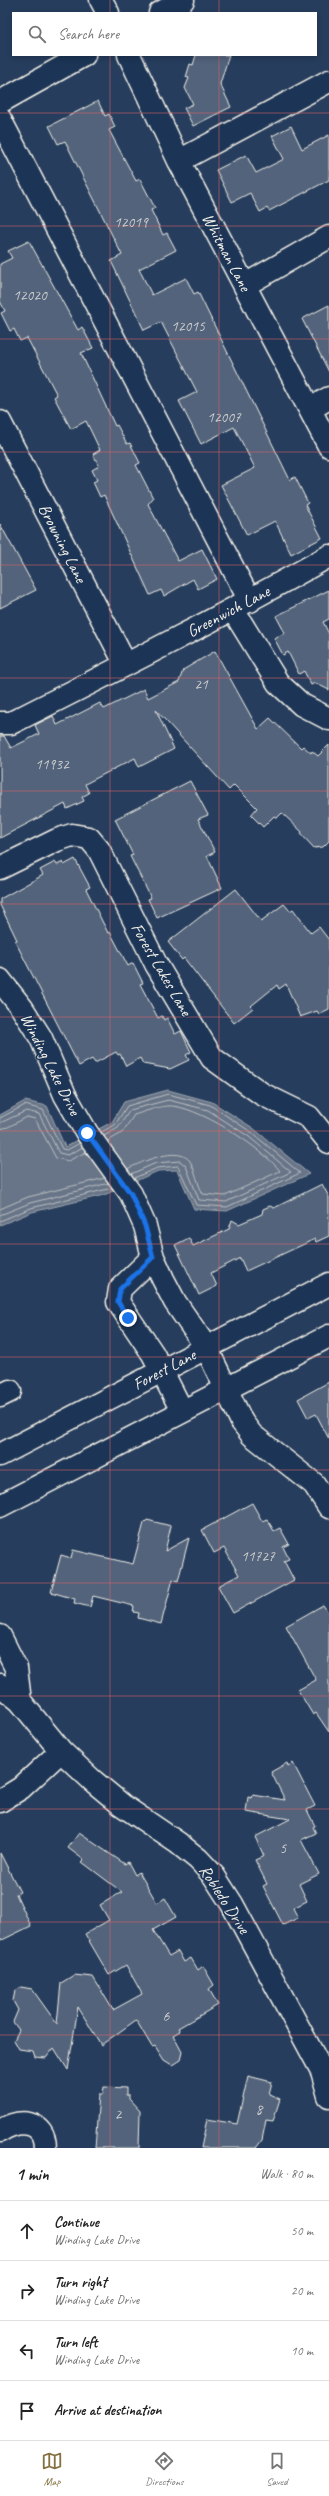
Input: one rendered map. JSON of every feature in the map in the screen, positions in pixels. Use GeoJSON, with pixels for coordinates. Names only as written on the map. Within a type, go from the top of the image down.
{"type":"FeatureCollection","features":[{"type":"Feature","properties":{"kind":"street"},"geometry":{"type":"LineString","coordinates":[[101,0],[107,12]]}},
{"type":"Feature","properties":{"kind":"street"},"geometry":{"type":"LineString","coordinates":[[162,12],[184,0]]}},
{"type":"Feature","properties":{"kind":"street"},"geometry":{"type":"LineString","coordinates":[[0,102],[82,56]]}},
{"type":"Feature","properties":{"kind":"street","name":"Whitman Lane"},"geometry":{"type":"LineString","coordinates":[[129,56],[179,161],[329,446]]}},
{"type":"Feature","properties":{"kind":"street"},"geometry":{"type":"LineString","coordinates":[[179,161],[329,81]]}},
{"type":"Feature","properties":{"kind":"street"},"geometry":{"type":"LineString","coordinates":[[0,119],[242,605],[278,683],[302,705],[329,719]]}},
{"type":"Feature","properties":{"kind":"street"},"geometry":{"type":"LineString","coordinates":[[245,286],[329,237]]}},
{"type":"Feature","properties":{"kind":"street"},"geometry":{"type":"LineString","coordinates":[[310,409],[329,398]]}},
{"type":"Feature","properties":{"kind":"street","name":"Browning Lane"},"geometry":{"type":"LineString","coordinates":[[0,422],[126,665]]}},
{"type":"Feature","properties":{"kind":"street","name":"Greenwich Lane"},"geometry":{"type":"LineString","coordinates":[[0,723],[11,723],[126,665],[242,605],[329,556]]}},
{"type":"Feature","properties":{"kind":"street","name":"Forest Lakes Lane"},"geometry":{"type":"LineString","coordinates":[[0,868],[56,840],[72,835],[89,838],[99,850],[156,964],[212,1058],[262,1094],[309,1117],[329,1142]]}},
{"type":"Feature","properties":{"kind":"street","name":"Winding Lake Drive"},"geometry":{"type":"LineString","coordinates":[[0,963],[0,980],[22,1008],[41,1038],[65,1095],[87,1133],[131,1194],[145,1226],[153,1257],[176,1302],[206,1347],[225,1388],[252,1435],[314,1484],[329,1507]]}},
{"type":"Feature","properties":{"kind":"street"},"geometry":{"type":"LineString","coordinates":[[153,1257],[120,1289],[118,1302],[162,1370],[182,1411]]}},
{"type":"Feature","properties":{"kind":"street","name":"Forest Lane"},"geometry":{"type":"LineString","coordinates":[[0,1455],[329,1284]]}},
{"type":"Feature","properties":{"kind":"street"},"geometry":{"type":"LineString","coordinates":[[0,1506],[225,1388],[329,1336]]}},
{"type":"Feature","properties":{"kind":"street"},"geometry":{"type":"LineString","coordinates":[[0,1636],[16,1668],[20,1701]]}},
{"type":"Feature","properties":{"kind":"street","name":"Robledo Drive"},"geometry":{"type":"LineString","coordinates":[[0,1685],[20,1701],[60,1751],[122,1805],[198,1859],[214,1876],[232,1904],[322,2071],[329,2096]]}},
{"type":"Feature","properties":{"kind":"street"},"geometry":{"type":"LineString","coordinates":[[3,1799],[35,1776],[60,1751]]}},
{"type":"Feature","properties":{"kind":"street"},"geometry":{"type":"LineString","coordinates":[[0,2130],[17,2122],[32,2125],[42,2135],[45,2148]]}},
{"type":"Feature","properties":{"kind":"water"},"geometry":{"type":"Polygon","coordinates":[[[168,1090],[212,1102],[253,1128],[309,1174],[227,1211],[194,1209],[177,1170],[158,1171],[104,1195],[32,1212],[0,1225],[0,1115],[25,1101],[47,1106],[65,1147],[112,1122],[124,1102],[168,1090]]]}},
{"type":"Feature","properties":{"kind":"building"},"geometry":{"type":"Polygon","coordinates":[[[196,56],[229,56],[220,84],[231,107],[193,126],[184,108],[193,104],[185,88],[189,78],[186,77],[190,64],[193,65],[196,56]]]}},
{"type":"Feature","properties":{"kind":"building"},"geometry":{"type":"Polygon","coordinates":[[[98,101],[105,116],[109,114],[115,127],[109,130],[136,181],[140,179],[155,208],[151,210],[163,235],[167,233],[176,250],[139,269],[152,295],[186,278],[194,294],[198,292],[290,480],[295,477],[308,503],[305,505],[322,538],[291,554],[275,521],[247,535],[221,485],[255,468],[234,427],[201,444],[179,401],[197,392],[161,322],[144,330],[111,261],[122,255],[65,141],[58,144],[49,126],[98,101]]]}},
{"type":"Feature","properties":{"kind":"building"},"geometry":{"type":"Polygon","coordinates":[[[291,126],[302,149],[329,135],[329,180],[269,211],[267,208],[260,212],[250,193],[232,202],[216,170],[246,155],[256,173],[284,159],[272,136],[291,126]]]}},
{"type":"Feature","properties":{"kind":"building"},"geometry":{"type":"Polygon","coordinates":[[[29,241],[78,330],[82,327],[93,348],[81,353],[115,426],[117,425],[127,444],[130,443],[140,463],[136,465],[153,498],[148,504],[178,561],[202,549],[217,579],[198,589],[193,579],[164,596],[161,590],[150,595],[104,495],[100,497],[93,482],[97,480],[92,470],[99,466],[93,454],[100,450],[86,421],[71,429],[54,397],[57,395],[27,338],[20,341],[14,329],[10,331],[1,313],[5,311],[0,301],[0,264],[12,258],[8,251],[29,241]]]}},
{"type":"Feature","properties":{"kind":"building"},"geometry":{"type":"Polygon","coordinates":[[[329,305],[329,372],[302,319],[329,305]]]}},
{"type":"Feature","properties":{"kind":"building"},"geometry":{"type":"Polygon","coordinates":[[[0,524],[36,590],[0,608],[0,524]]]}},
{"type":"Feature","properties":{"kind":"building"},"geometry":{"type":"Polygon","coordinates":[[[329,590],[329,619],[323,622],[329,634],[329,690],[315,683],[311,685],[304,671],[299,674],[288,652],[283,655],[274,638],[285,633],[276,616],[329,590]]]}},
{"type":"Feature","properties":{"kind":"building"},"geometry":{"type":"Polygon","coordinates":[[[215,651],[258,729],[270,718],[301,748],[303,746],[311,753],[312,751],[318,756],[329,745],[329,841],[323,847],[314,848],[301,834],[302,832],[282,813],[277,818],[274,816],[263,827],[251,815],[257,808],[234,785],[229,790],[156,710],[174,749],[139,767],[135,758],[85,784],[89,793],[82,797],[84,801],[67,809],[65,804],[0,838],[0,736],[4,736],[11,748],[39,734],[35,725],[53,716],[57,725],[100,703],[104,709],[144,689],[148,698],[179,682],[183,670],[215,651]]]}},
{"type":"Feature","properties":{"kind":"building"},"geometry":{"type":"Polygon","coordinates":[[[190,781],[208,815],[198,819],[215,852],[207,856],[222,888],[157,918],[148,899],[151,898],[130,856],[133,855],[115,819],[190,781]]]}},
{"type":"Feature","properties":{"kind":"building"},"geometry":{"type":"Polygon","coordinates":[[[75,859],[90,887],[86,889],[108,933],[110,932],[128,966],[133,963],[143,983],[140,984],[158,1018],[162,1016],[164,1020],[167,1018],[175,1034],[181,1031],[191,1052],[186,1055],[189,1060],[170,1069],[143,1064],[140,1058],[126,1066],[120,1054],[118,1055],[116,1052],[95,1063],[92,1059],[79,1066],[15,941],[17,940],[0,905],[0,899],[43,875],[40,870],[55,862],[57,865],[63,862],[64,865],[75,859]]]}},
{"type":"Feature","properties":{"kind":"building"},"geometry":{"type":"Polygon","coordinates":[[[236,889],[261,921],[284,904],[290,911],[293,909],[311,933],[319,927],[329,940],[329,1009],[319,1014],[317,1011],[300,1017],[286,984],[279,989],[277,985],[251,1006],[253,1008],[234,1023],[184,958],[182,960],[168,942],[236,889]]]}},
{"type":"Feature","properties":{"kind":"building"},"geometry":{"type":"Polygon","coordinates":[[[322,1184],[329,1197],[329,1236],[316,1242],[315,1239],[246,1271],[240,1258],[211,1273],[217,1286],[199,1295],[175,1245],[189,1238],[193,1246],[229,1229],[232,1220],[239,1224],[262,1214],[263,1209],[270,1206],[274,1208],[322,1184]]]}},
{"type":"Feature","properties":{"kind":"building"},"geometry":{"type":"Polygon","coordinates":[[[329,1382],[329,1439],[316,1414],[308,1418],[298,1399],[329,1382]]]}},
{"type":"Feature","properties":{"kind":"building"},"geometry":{"type":"Polygon","coordinates":[[[252,1503],[262,1521],[267,1519],[274,1531],[280,1528],[289,1544],[283,1547],[289,1559],[284,1561],[294,1580],[233,1613],[218,1586],[239,1575],[224,1548],[214,1553],[202,1530],[252,1503]]]}},
{"type":"Feature","properties":{"kind":"building"},"geometry":{"type":"Polygon","coordinates":[[[147,1520],[171,1526],[165,1551],[189,1538],[178,1581],[173,1579],[161,1624],[138,1618],[139,1613],[133,1612],[134,1606],[93,1596],[90,1607],[74,1603],[75,1599],[51,1592],[61,1555],[71,1558],[73,1550],[133,1564],[144,1523],[147,1520]]]}},
{"type":"Feature","properties":{"kind":"building"},"geometry":{"type":"Polygon","coordinates":[[[323,1605],[329,1614],[329,1732],[316,1713],[313,1715],[298,1690],[316,1680],[286,1626],[323,1605]]]}},
{"type":"Feature","properties":{"kind":"building"},"geometry":{"type":"Polygon","coordinates":[[[287,1763],[288,1766],[293,1763],[315,1806],[307,1810],[315,1826],[313,1827],[316,1833],[301,1840],[319,1874],[299,1884],[307,1901],[293,1908],[298,1918],[283,1925],[263,1886],[267,1884],[255,1860],[264,1856],[255,1837],[290,1819],[246,1812],[248,1797],[252,1798],[253,1795],[285,1800],[271,1772],[287,1763]]]}},
{"type":"Feature","properties":{"kind":"building"},"geometry":{"type":"Polygon","coordinates":[[[79,1833],[125,1864],[128,1862],[135,1875],[139,1872],[157,1903],[165,1898],[176,1917],[153,1930],[169,1956],[178,1951],[184,1962],[191,1958],[198,1970],[203,1966],[214,1985],[209,1989],[218,2005],[178,2028],[180,2031],[173,2035],[182,2052],[180,2060],[172,2065],[164,2060],[155,2046],[152,2047],[136,2020],[101,2045],[78,2007],[68,2070],[54,2048],[46,2058],[35,2057],[33,2051],[19,2049],[14,2040],[19,2030],[13,2022],[18,2010],[13,2001],[15,1991],[21,1987],[32,1989],[57,2024],[61,1983],[74,1975],[93,1977],[113,2010],[142,1994],[126,1965],[109,1975],[85,1934],[109,1920],[100,1905],[122,1892],[82,1862],[84,1860],[68,1848],[79,1833]]]}},
{"type":"Feature","properties":{"kind":"building"},"geometry":{"type":"Polygon","coordinates":[[[0,1853],[20,1892],[16,1894],[31,1926],[0,1941],[0,1853]]]}},
{"type":"Feature","properties":{"kind":"building"},"geometry":{"type":"Polygon","coordinates":[[[248,2076],[272,2082],[269,2094],[280,2099],[273,2121],[266,2120],[262,2140],[256,2148],[201,2148],[207,2119],[237,2124],[248,2076]]]}},
{"type":"Feature","properties":{"kind":"building"},"geometry":{"type":"Polygon","coordinates":[[[104,2087],[126,2088],[126,2095],[129,2095],[129,2099],[140,2111],[139,2148],[95,2148],[99,2094],[103,2094],[104,2087]]]}},
{"type":"Feature","properties":{"kind":"route"},"geometry":{"type":"LineString","coordinates":[[87,1133],[131,1194],[145,1226],[153,1257],[120,1289],[118,1302],[128,1318]]}}]}
